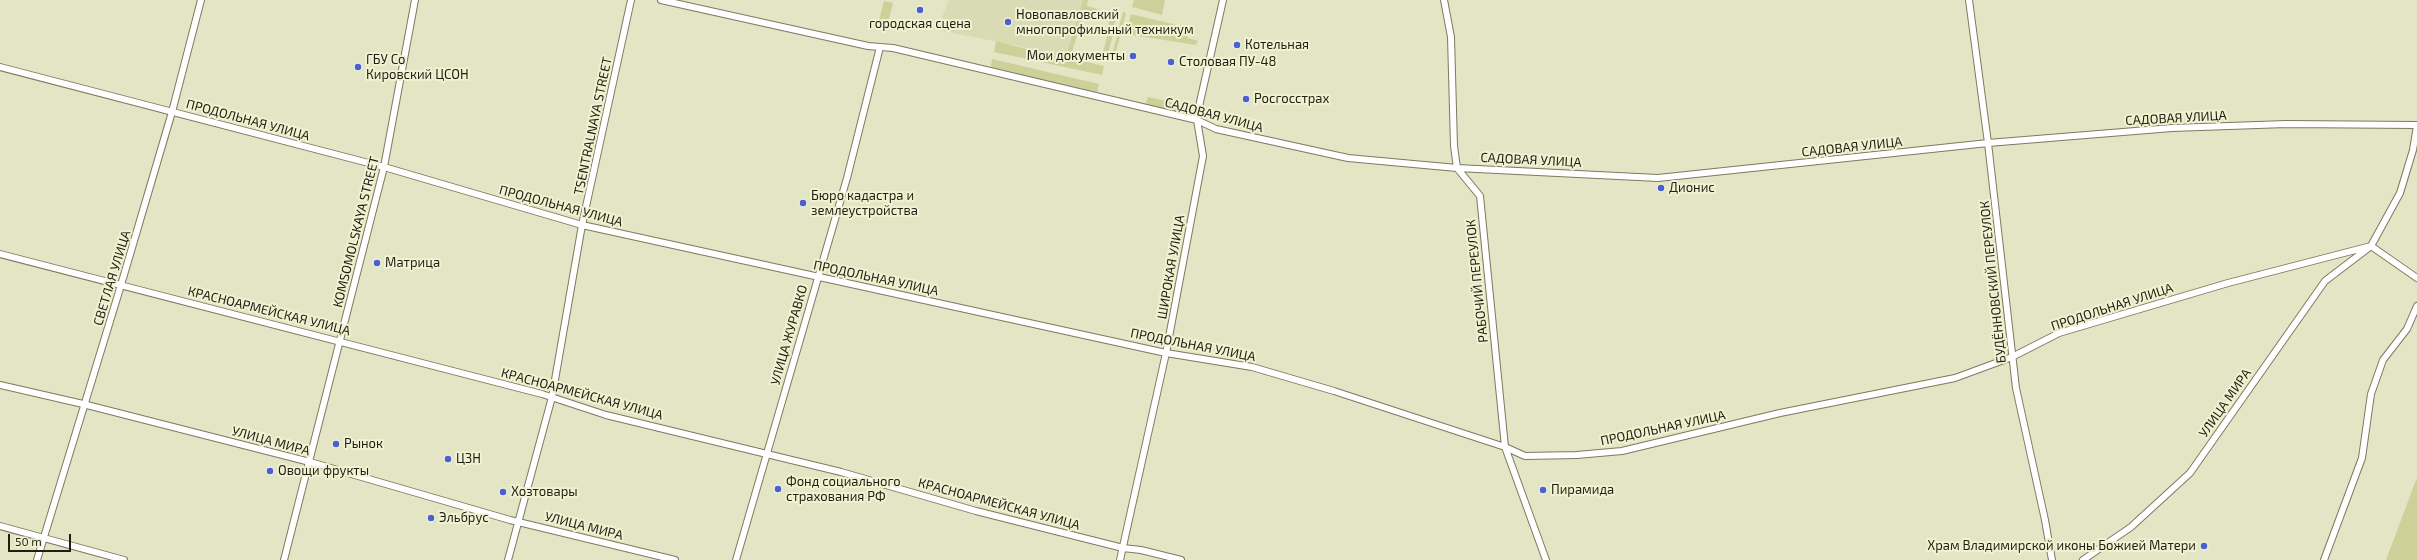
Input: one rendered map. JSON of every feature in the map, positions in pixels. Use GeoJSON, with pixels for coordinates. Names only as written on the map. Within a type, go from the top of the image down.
{"type":"FeatureCollection","features":[{"type":"Feature","properties":{"kind":"street","name":"СВЕТЛАЯ УЛИЦА"},"geometry":{"type":"LineString","coordinates":[[37,560],[83,404],[122,285],[172,112],[201,0]]}},
{"type":"Feature","properties":{"kind":"street","name":"KOMSOMOLSKAYA STREET"},"geometry":{"type":"LineString","coordinates":[[284,560],[384,167],[415,0]]}},
{"type":"Feature","properties":{"kind":"street","name":"TSENTRALNAYA STREET"},"geometry":{"type":"LineString","coordinates":[[508,560],[552,396],[582,225],[631,0]]}},
{"type":"Feature","properties":{"kind":"street","name":"САДОВАЯ УЛИЦА"},"geometry":{"type":"LineString","coordinates":[[661,0],[880,47],[893,48],[1198,120],[1216,129],[1348,158],[1458,168],[1658,178],[1988,144],[2172,128],[2286,124],[2417,126]]}},
{"type":"Feature","properties":{"kind":"street","name":"ШИРОКАЯ УЛИЦА"},"geometry":{"type":"LineString","coordinates":[[1120,560],[1166,353],[1203,156],[1198,120],[1223,0]]}},
{"type":"Feature","properties":{"kind":"street","name":"РАБОЧИЙ ПЕРЕУЛОК"},"geometry":{"type":"LineString","coordinates":[[1444,0],[1451,37],[1454,146],[1458,168],[1480,196],[1505,447],[1546,560]]}},
{"type":"Feature","properties":{"kind":"street","name":"БУДЁННОВСКИЙ ПЕРЕУЛОК"},"geometry":{"type":"LineString","coordinates":[[1970,0],[2016,388],[2045,520],[2052,560]]}},
{"type":"Feature","properties":{"kind":"street","name":"УЛИЦА ЖУРАВКО"},"geometry":{"type":"LineString","coordinates":[[736,560],[846,178],[880,47]]}},
{"type":"Feature","properties":{"kind":"street","name":"ПРОДОЛЬНАЯ УЛИЦА"},"geometry":{"type":"LineString","coordinates":[[0,67],[384,167],[582,225],[1166,353],[1252,367],[1334,391],[1505,447],[1525,456],[1577,455],[1622,451],[1780,413],[1956,378],[2012,357],[2059,333],[2228,283],[2371,246]]}},
{"type":"Feature","properties":{"kind":"street"},"geometry":{"type":"LineString","coordinates":[[2417,126],[2413,150],[2400,193],[2371,246],[2417,278]]}},
{"type":"Feature","properties":{"kind":"street","name":"УЛИЦА МИРА"},"geometry":{"type":"LineString","coordinates":[[2083,560],[2131,527],[2190,473],[2325,281],[2371,246]]}},
{"type":"Feature","properties":{"kind":"street","name":"КРАСНОАРМЕЙСКАЯ УЛИЦА"},"geometry":{"type":"LineString","coordinates":[[0,254],[340,340],[552,396],[606,415],[841,472],[976,511],[1123,548],[1142,550],[1181,560]]}},
{"type":"Feature","properties":{"kind":"street"},"geometry":{"type":"LineString","coordinates":[[2324,560],[2362,458],[2371,394],[2383,360],[2407,329],[2417,306]]}},
{"type":"Feature","properties":{"kind":"street","name":"УЛИЦА МИРА"},"geometry":{"type":"LineString","coordinates":[[0,385],[83,404],[310,462],[519,522],[675,560]]}},
{"type":"Feature","properties":{"kind":"street"},"geometry":{"type":"LineString","coordinates":[[0,526],[124,560]]}},
{"type":"Feature","properties":{"kind":"shaded area","name":"Новопавловский многопрофильный техникум"},"geometry":{"type":"Polygon","coordinates":[[[949,0],[1083,0],[1065,59],[1015,45],[937,30],[949,0]]]}},
{"type":"Feature","properties":{"kind":"shaded area"},"geometry":{"type":"Polygon","coordinates":[[[1083,0],[1088,0],[1087,6],[1111,13],[1113,9],[1118,11],[1113,29],[1108,28],[1110,18],[1085,11],[1070,58],[1104,66],[1102,75],[994,52],[996,41],[1065,59],[1083,0]]]}},
{"type":"Feature","properties":{"kind":"shaded area"},"geometry":{"type":"Polygon","coordinates":[[[1134,0],[1165,0],[1162,15],[1132,7],[1134,0]]]}},
{"type":"Feature","properties":{"kind":"shaded area"},"geometry":{"type":"Polygon","coordinates":[[[884,1],[893,3],[887,26],[878,24],[884,1]]]}},
{"type":"Feature","properties":{"kind":"shaded area"},"geometry":{"type":"Polygon","coordinates":[[[1123,12],[1126,13],[1121,32],[1118,31],[1123,12]]]}},
{"type":"Feature","properties":{"kind":"shaded area"},"geometry":{"type":"Polygon","coordinates":[[[1131,14],[1181,26],[1188,38],[1198,41],[1196,45],[1126,34],[1131,14]]]}},
{"type":"Feature","properties":{"kind":"shaded area"},"geometry":{"type":"Polygon","coordinates":[[[1108,33],[1113,35],[1108,54],[1103,52],[1108,33]]]}},
{"type":"Feature","properties":{"kind":"shaded area"},"geometry":{"type":"Polygon","coordinates":[[[1117,36],[1120,37],[1115,55],[1112,54],[1117,36]]]}},
{"type":"Feature","properties":{"kind":"shaded area"},"geometry":{"type":"Polygon","coordinates":[[[992,59],[1099,84],[1097,93],[991,67],[992,59]]]}},
{"type":"Feature","properties":{"kind":"shaded area"},"geometry":{"type":"Polygon","coordinates":[[[1148,97],[1188,106],[1178,113],[1145,105],[1148,97]]]}},
{"type":"Feature","properties":{"kind":"shaded area"},"geometry":{"type":"Polygon","coordinates":[[[2417,478],[2417,560],[2386,560],[2416,480],[2417,478]]]}},
{"type":"Feature","properties":{"kind":"place","name":"городская сцена"},"geometry":{"type":"Point","coordinates":[920,10]}},
{"type":"Feature","properties":{"kind":"place","name":"Новопавловский многопрофильный техникум"},"geometry":{"type":"Point","coordinates":[1008,22]}},
{"type":"Feature","properties":{"kind":"place","name":"Котельная"},"geometry":{"type":"Point","coordinates":[1237,45]}},
{"type":"Feature","properties":{"kind":"place","name":"Мои документы"},"geometry":{"type":"Point","coordinates":[1133,56]}},
{"type":"Feature","properties":{"kind":"place","name":"Столовая ПУ-48"},"geometry":{"type":"Point","coordinates":[1171,62]}},
{"type":"Feature","properties":{"kind":"place","name":"ГБУ Со Кировский ЦСОН"},"geometry":{"type":"Point","coordinates":[358,67]}},
{"type":"Feature","properties":{"kind":"place","name":"Росгосстрах"},"geometry":{"type":"Point","coordinates":[1246,99]}},
{"type":"Feature","properties":{"kind":"place","name":"Дионис"},"geometry":{"type":"Point","coordinates":[1661,188]}},
{"type":"Feature","properties":{"kind":"place","name":"Бюро кадастра и землеустройства"},"geometry":{"type":"Point","coordinates":[803,203]}},
{"type":"Feature","properties":{"kind":"place","name":"Матрица"},"geometry":{"type":"Point","coordinates":[377,263]}},
{"type":"Feature","properties":{"kind":"place","name":"Рынок"},"geometry":{"type":"Point","coordinates":[336,444]}},
{"type":"Feature","properties":{"kind":"place","name":"ЦЗН"},"geometry":{"type":"Point","coordinates":[448,459]}},
{"type":"Feature","properties":{"kind":"place","name":"Овощи фрукты"},"geometry":{"type":"Point","coordinates":[270,471]}},
{"type":"Feature","properties":{"kind":"place","name":"Фонд социального страхования РФ"},"geometry":{"type":"Point","coordinates":[778,489]}},
{"type":"Feature","properties":{"kind":"place","name":"Пирамида"},"geometry":{"type":"Point","coordinates":[1543,490]}},
{"type":"Feature","properties":{"kind":"place","name":"Хозтовары"},"geometry":{"type":"Point","coordinates":[503,492]}},
{"type":"Feature","properties":{"kind":"place","name":"Эльбрус"},"geometry":{"type":"Point","coordinates":[431,518]}},
{"type":"Feature","properties":{"kind":"place","name":"Храм Владимирской иконы Божией Матери"},"geometry":{"type":"Point","coordinates":[2204,546]}}]}
